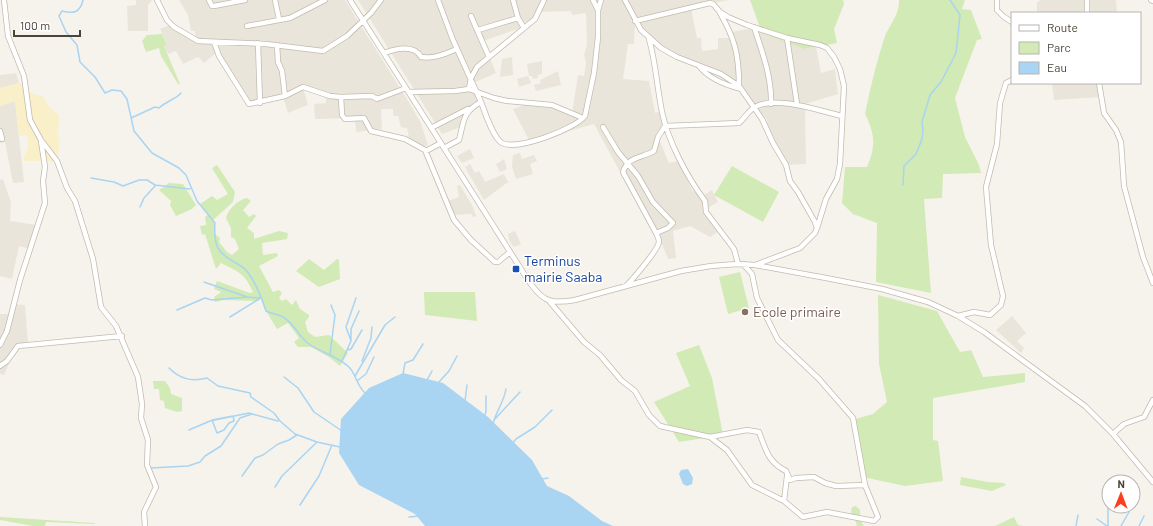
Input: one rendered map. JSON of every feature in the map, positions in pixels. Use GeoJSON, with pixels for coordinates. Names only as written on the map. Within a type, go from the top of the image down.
{"type":"FeatureCollection","features":[{"type":"Feature","properties":{"kind":"street"},"geometry":{"type":"LineString","coordinates":[[4,0],[8,36],[24,76],[30,120],[41,140],[57,161],[67,188],[75,200],[93,259],[101,307],[122,336],[138,377],[142,404],[141,418],[148,440],[147,465],[156,482],[156,491],[144,512],[145,526]]}},
{"type":"Feature","properties":{"kind":"street"},"geometry":{"type":"LineString","coordinates":[[157,0],[164,15],[174,27],[198,41],[258,43],[323,51],[342,40],[371,13],[381,0]]}},
{"type":"Feature","properties":{"kind":"street"},"geometry":{"type":"LineString","coordinates":[[209,0],[212,6],[214,6],[245,0]]}},
{"type":"Feature","properties":{"kind":"street"},"geometry":{"type":"LineString","coordinates":[[275,0],[279,19]]}},
{"type":"Feature","properties":{"kind":"street"},"geometry":{"type":"LineString","coordinates":[[247,26],[294,16],[324,0]]}},
{"type":"Feature","properties":{"kind":"street"},"geometry":{"type":"LineString","coordinates":[[350,0],[531,285],[542,297],[550,302],[584,342],[600,355],[620,380],[635,391],[649,415],[657,424],[664,427],[710,437],[722,445],[752,485],[761,491],[778,497],[803,517],[827,512],[874,521],[878,517],[865,485],[853,418],[819,379],[778,340],[757,298],[752,274],[740,264],[732,246],[706,212],[705,201],[683,164],[665,126],[650,39]]}},
{"type":"Feature","properties":{"kind":"street"},"geometry":{"type":"LineString","coordinates":[[438,0],[457,49],[494,133],[499,140],[507,144],[527,142],[570,128],[584,118],[594,73],[598,10],[601,0]]}},
{"type":"Feature","properties":{"kind":"street"},"geometry":{"type":"LineString","coordinates":[[513,0],[518,18],[524,28]]}},
{"type":"Feature","properties":{"kind":"street"},"geometry":{"type":"LineString","coordinates":[[469,89],[471,78],[477,67],[535,19],[544,0]]}},
{"type":"Feature","properties":{"kind":"street"},"geometry":{"type":"LineString","coordinates":[[593,0],[598,10]]}},
{"type":"Feature","properties":{"kind":"street"},"geometry":{"type":"LineString","coordinates":[[625,0],[635,21],[650,39],[677,57],[721,74],[740,87],[762,119],[773,143],[786,165],[790,181],[807,207],[817,228]]}},
{"type":"Feature","properties":{"kind":"street"},"geometry":{"type":"LineString","coordinates":[[997,0],[997,10],[1011,21]]}},
{"type":"Feature","properties":{"kind":"street"},"geometry":{"type":"LineString","coordinates":[[1087,0],[1087,12]]}},
{"type":"Feature","properties":{"kind":"street"},"geometry":{"type":"LineString","coordinates":[[635,21],[703,2],[713,4],[720,12],[734,38],[740,87]]}},
{"type":"Feature","properties":{"kind":"street"},"geometry":{"type":"LineString","coordinates":[[720,12],[728,17],[754,27],[787,38],[820,45],[827,48],[840,69],[844,86],[842,133],[837,178],[826,198],[817,228],[810,238],[797,250],[755,265]]}},
{"type":"Feature","properties":{"kind":"street"},"geometry":{"type":"LineString","coordinates":[[472,16],[490,57]]}},
{"type":"Feature","properties":{"kind":"street"},"geometry":{"type":"LineString","coordinates":[[478,30],[518,18]]}},
{"type":"Feature","properties":{"kind":"street"},"geometry":{"type":"LineString","coordinates":[[754,27],[770,84],[770,104]]}},
{"type":"Feature","properties":{"kind":"street"},"geometry":{"type":"LineString","coordinates":[[787,38],[797,104]]}},
{"type":"Feature","properties":{"kind":"street"},"geometry":{"type":"LineString","coordinates":[[214,42],[219,56],[231,73],[247,102],[251,104],[285,96],[303,87],[310,91],[330,96],[372,96],[377,99],[408,90],[455,91],[469,89],[476,90],[500,100],[552,105],[584,118]]}},
{"type":"Feature","properties":{"kind":"street"},"geometry":{"type":"LineString","coordinates":[[258,43],[260,102]]}},
{"type":"Feature","properties":{"kind":"street"},"geometry":{"type":"LineString","coordinates":[[277,45],[285,96]]}},
{"type":"Feature","properties":{"kind":"street"},"geometry":{"type":"LineString","coordinates":[[384,53],[397,49],[412,49],[421,57],[426,57],[437,56],[457,49]]}},
{"type":"Feature","properties":{"kind":"street"},"geometry":{"type":"LineString","coordinates":[[958,316],[974,312],[990,315],[1001,305],[1002,292],[991,245],[986,187],[997,144],[1000,104],[1006,82],[1011,80]]}},
{"type":"Feature","properties":{"kind":"street"},"geometry":{"type":"LineString","coordinates":[[1100,84],[1104,113],[1116,130],[1121,142],[1124,186],[1143,257],[1153,283]]}},
{"type":"Feature","properties":{"kind":"street"},"geometry":{"type":"LineString","coordinates":[[341,97],[342,115],[345,119],[364,118],[371,130],[413,142],[426,151],[447,200],[450,212],[460,228],[495,262],[498,262],[510,252]]}},
{"type":"Feature","properties":{"kind":"street"},"geometry":{"type":"LineString","coordinates":[[431,128],[481,102]]}},
{"type":"Feature","properties":{"kind":"street"},"geometry":{"type":"LineString","coordinates":[[665,126],[739,123],[754,107],[770,104],[797,104],[842,116]]}},
{"type":"Feature","properties":{"kind":"street"},"geometry":{"type":"LineString","coordinates":[[444,148],[459,140],[465,115],[470,109]]}},
{"type":"Feature","properties":{"kind":"street"},"geometry":{"type":"LineString","coordinates":[[625,287],[644,267],[647,259],[658,244],[659,240],[624,174],[626,164],[635,158],[654,151],[658,137],[665,126]]}},
{"type":"Feature","properties":{"kind":"street"},"geometry":{"type":"LineString","coordinates":[[603,127],[626,164],[638,176],[657,207],[672,220],[672,225],[656,233]]}},
{"type":"Feature","properties":{"kind":"street"},"geometry":{"type":"LineString","coordinates":[[0,131],[2,139]]}},
{"type":"Feature","properties":{"kind":"street"},"geometry":{"type":"LineString","coordinates":[[0,345],[7,331],[20,280],[45,203],[43,181],[45,167],[41,140]]}},
{"type":"Feature","properties":{"kind":"street"},"geometry":{"type":"LineString","coordinates":[[426,151],[441,142]]}},
{"type":"Feature","properties":{"kind":"street"},"geometry":{"type":"LineString","coordinates":[[550,302],[559,303],[575,300],[697,268],[740,264],[755,265],[901,294],[928,302],[958,316],[984,332],[1065,390],[1096,416],[1153,482]]}},
{"type":"Feature","properties":{"kind":"street"},"geometry":{"type":"LineString","coordinates":[[0,366],[7,361],[16,347],[22,345],[122,336]]}},
{"type":"Feature","properties":{"kind":"street"},"geometry":{"type":"LineString","coordinates":[[0,358],[7,361]]}},
{"type":"Feature","properties":{"kind":"street"},"geometry":{"type":"LineString","coordinates":[[1113,434],[1124,424],[1144,417],[1153,400]]}},
{"type":"Feature","properties":{"kind":"street"},"geometry":{"type":"LineString","coordinates":[[710,437],[747,430],[757,431],[762,445],[774,463],[779,468],[786,471],[788,482],[784,493],[784,501]]}},
{"type":"Feature","properties":{"kind":"street"},"geometry":{"type":"LineString","coordinates":[[788,482],[796,478],[814,477],[825,483],[836,486],[865,485]]}},
{"type":"Feature","properties":{"kind":"street"},"geometry":{"type":"LineString","coordinates":[[778,497],[784,493]]}},
{"type":"Feature","properties":{"kind":"shaded area"},"geometry":{"type":"Polygon","coordinates":[[[136,0],[152,0],[148,5],[148,31],[128,31],[127,6],[136,5],[136,0]]]}},
{"type":"Feature","properties":{"kind":"shaded area"},"geometry":{"type":"Polygon","coordinates":[[[179,0],[345,0],[421,123],[428,145],[419,148],[410,143],[407,128],[401,127],[398,116],[393,116],[393,109],[381,109],[382,129],[356,132],[355,118],[315,119],[314,104],[326,103],[326,95],[303,88],[308,105],[288,113],[283,97],[248,106],[221,60],[217,57],[216,53],[204,63],[198,57],[183,64],[176,51],[168,54],[164,46],[167,44],[160,29],[172,24],[196,40],[195,31],[191,31],[188,15],[179,0]]]}},
{"type":"Feature","properties":{"kind":"shaded area"},"geometry":{"type":"Polygon","coordinates":[[[358,0],[728,0],[691,8],[697,38],[701,38],[702,51],[718,49],[718,38],[733,38],[731,32],[754,28],[804,49],[816,47],[821,73],[835,69],[838,94],[805,104],[806,164],[785,165],[772,139],[766,118],[753,103],[730,82],[661,48],[635,21],[634,44],[628,44],[623,79],[649,81],[655,113],[662,111],[665,127],[658,137],[669,163],[678,161],[692,190],[701,197],[712,190],[718,202],[704,210],[720,230],[710,237],[690,226],[673,231],[676,258],[668,259],[660,239],[657,240],[594,124],[530,142],[513,109],[532,102],[552,105],[572,113],[578,75],[584,76],[586,63],[584,55],[587,45],[586,13],[572,15],[571,11],[539,12],[530,21],[519,23],[520,28],[483,41],[496,73],[473,83],[479,101],[464,114],[461,127],[442,134],[358,0]]]}},
{"type":"Feature","properties":{"kind":"shaded area"},"geometry":{"type":"Polygon","coordinates":[[[1041,0],[1116,0],[1117,12],[1037,12],[1037,2],[1041,0]]]}},
{"type":"Feature","properties":{"kind":"shaded area"},"geometry":{"type":"Polygon","coordinates":[[[512,57],[513,75],[500,77],[502,59],[512,57]]]}},
{"type":"Feature","properties":{"kind":"shaded area"},"geometry":{"type":"Polygon","coordinates":[[[542,61],[542,74],[538,75],[538,78],[533,79],[532,76],[529,76],[527,64],[542,61]]]}},
{"type":"Feature","properties":{"kind":"shaded area"},"geometry":{"type":"Polygon","coordinates":[[[558,71],[561,85],[536,91],[534,85],[541,83],[540,80],[558,71]]]}},
{"type":"Feature","properties":{"kind":"shaded area"},"geometry":{"type":"Polygon","coordinates":[[[16,73],[19,83],[0,88],[0,75],[16,73]]]}},
{"type":"Feature","properties":{"kind":"shaded area"},"geometry":{"type":"Polygon","coordinates":[[[528,76],[531,83],[519,87],[517,79],[528,76]]]}},
{"type":"Feature","properties":{"kind":"shaded area"},"geometry":{"type":"Polygon","coordinates":[[[1052,84],[1098,84],[1101,97],[1054,100],[1052,84]]]}},
{"type":"Feature","properties":{"kind":"shaded area"},"geometry":{"type":"Polygon","coordinates":[[[15,101],[24,182],[13,183],[5,142],[0,143],[0,106],[15,101]]]}},
{"type":"Feature","properties":{"kind":"shaded area"},"geometry":{"type":"Polygon","coordinates":[[[470,149],[474,158],[462,163],[457,156],[470,149]]]}},
{"type":"Feature","properties":{"kind":"shaded area"},"geometry":{"type":"Polygon","coordinates":[[[520,153],[522,159],[534,155],[537,161],[530,164],[533,174],[516,179],[512,167],[513,155],[520,153]]]}},
{"type":"Feature","properties":{"kind":"shaded area"},"geometry":{"type":"Polygon","coordinates":[[[504,159],[507,169],[500,172],[496,164],[504,159]]]}},
{"type":"Feature","properties":{"kind":"shaded area"},"geometry":{"type":"Polygon","coordinates":[[[470,164],[475,173],[479,171],[485,182],[504,174],[508,182],[484,200],[465,167],[470,164]]]}},
{"type":"Feature","properties":{"kind":"shaded area"},"geometry":{"type":"Polygon","coordinates":[[[3,179],[11,202],[10,221],[37,225],[31,249],[19,246],[12,279],[0,276],[0,180],[3,179]]]}},
{"type":"Feature","properties":{"kind":"shaded area"},"geometry":{"type":"Polygon","coordinates":[[[460,185],[473,207],[476,216],[472,217],[472,214],[453,215],[448,201],[459,197],[457,186],[460,185]]]}},
{"type":"Feature","properties":{"kind":"shaded area"},"geometry":{"type":"Polygon","coordinates":[[[515,231],[521,244],[514,247],[509,240],[508,234],[515,231]]]}},
{"type":"Feature","properties":{"kind":"shaded area"},"geometry":{"type":"Polygon","coordinates":[[[12,304],[25,305],[28,344],[16,347],[4,375],[0,374],[0,314],[10,314],[12,304]]]}},
{"type":"Feature","properties":{"kind":"shaded area"},"geometry":{"type":"Polygon","coordinates":[[[1012,316],[1026,333],[1017,341],[1024,348],[1021,353],[996,330],[1012,316]]]}},
{"type":"Feature","properties":{"kind":"green space"},"geometry":{"type":"Polygon","coordinates":[[[750,0],[843,0],[844,4],[834,29],[837,43],[804,49],[762,33],[750,0]]]}},
{"type":"Feature","properties":{"kind":"green space"},"geometry":{"type":"Polygon","coordinates":[[[899,0],[965,0],[962,9],[971,10],[982,39],[977,40],[955,98],[965,137],[979,165],[981,173],[943,174],[942,198],[924,199],[931,293],[876,282],[877,223],[853,214],[842,203],[845,167],[867,167],[872,153],[873,140],[871,127],[865,114],[881,48],[886,34],[898,11],[899,0]]]}},
{"type":"Feature","properties":{"kind":"green space"},"geometry":{"type":"Polygon","coordinates":[[[162,34],[167,45],[164,46],[180,84],[178,84],[161,56],[159,48],[146,52],[142,41],[147,35],[162,34]]]}},
{"type":"Feature","properties":{"kind":"green space"},"geometry":{"type":"Polygon","coordinates":[[[217,165],[235,192],[233,202],[213,220],[215,223],[215,234],[220,238],[219,242],[227,252],[232,255],[239,249],[235,239],[231,237],[231,228],[226,218],[234,205],[247,198],[251,201],[243,210],[249,217],[254,214],[256,216],[247,228],[254,233],[254,239],[279,231],[288,233],[287,239],[262,243],[263,255],[277,253],[278,256],[259,266],[273,292],[279,290],[282,293],[279,298],[282,301],[286,299],[292,305],[296,300],[300,309],[309,315],[305,322],[308,332],[315,337],[329,335],[348,353],[340,366],[329,357],[311,347],[298,347],[294,342],[299,338],[288,323],[277,329],[266,311],[261,299],[257,301],[224,300],[215,302],[214,297],[221,292],[214,289],[217,281],[250,293],[253,292],[247,281],[240,273],[221,263],[216,269],[205,234],[202,235],[200,226],[206,225],[205,217],[208,215],[200,204],[212,196],[217,200],[228,194],[212,168],[217,165]]]}},
{"type":"Feature","properties":{"kind":"green space"},"geometry":{"type":"Polygon","coordinates":[[[732,166],[779,192],[763,222],[714,195],[732,166]]]}},
{"type":"Feature","properties":{"kind":"green space"},"geometry":{"type":"Polygon","coordinates":[[[169,183],[183,184],[196,205],[192,209],[176,216],[170,205],[171,201],[159,190],[169,183]]]}},
{"type":"Feature","properties":{"kind":"green space"},"geometry":{"type":"Polygon","coordinates":[[[309,259],[324,270],[337,259],[339,260],[340,279],[319,287],[296,271],[309,259]]]}},
{"type":"Feature","properties":{"kind":"green space"},"geometry":{"type":"Polygon","coordinates":[[[740,272],[749,308],[728,314],[719,277],[740,272]]]}},
{"type":"Feature","properties":{"kind":"green space"},"geometry":{"type":"Polygon","coordinates":[[[424,292],[475,292],[477,321],[425,315],[424,292]]]}},
{"type":"Feature","properties":{"kind":"green space"},"geometry":{"type":"Polygon","coordinates":[[[878,295],[937,311],[960,352],[971,350],[983,377],[1025,373],[1025,382],[933,398],[933,440],[938,441],[943,481],[905,486],[863,477],[852,420],[873,414],[887,402],[879,364],[878,295]]]}},
{"type":"Feature","properties":{"kind":"green space"},"geometry":{"type":"Polygon","coordinates":[[[699,345],[712,378],[723,435],[679,442],[654,402],[690,386],[676,353],[699,345]]]}},
{"type":"Feature","properties":{"kind":"green space"},"geometry":{"type":"Polygon","coordinates":[[[153,381],[165,381],[170,388],[171,394],[182,398],[182,411],[177,412],[165,408],[164,401],[160,400],[159,389],[154,389],[153,381]]]}},
{"type":"Feature","properties":{"kind":"green space"},"geometry":{"type":"Polygon","coordinates":[[[961,477],[988,482],[1004,483],[1006,485],[992,491],[960,485],[961,477]]]}},
{"type":"Feature","properties":{"kind":"green space"},"geometry":{"type":"Polygon","coordinates":[[[856,506],[860,510],[860,520],[864,526],[857,526],[855,519],[851,514],[852,507],[856,506]]]}},
{"type":"Feature","properties":{"kind":"green space"},"geometry":{"type":"Polygon","coordinates":[[[0,517],[95,524],[46,522],[45,526],[33,526],[0,520],[0,517]]]}},
{"type":"Feature","properties":{"kind":"green space"},"geometry":{"type":"Polygon","coordinates":[[[1014,517],[1018,525],[1023,526],[995,526],[1014,517]]]}},
{"type":"Feature","properties":{"kind":"sand"},"geometry":{"type":"Polygon","coordinates":[[[25,83],[26,88],[32,93],[43,96],[48,106],[59,115],[58,137],[60,140],[57,161],[24,161],[24,156],[28,148],[27,135],[19,136],[15,101],[0,106],[0,88],[25,83]]]}},
{"type":"Feature","properties":{"kind":"water"},"geometry":{"type":"Polygon","coordinates":[[[403,373],[443,383],[488,417],[532,460],[547,486],[569,496],[602,521],[613,526],[425,526],[415,514],[359,485],[339,453],[341,419],[369,388],[403,373]]]}},
{"type":"Feature","properties":{"kind":"water"},"geometry":{"type":"Polygon","coordinates":[[[688,469],[693,478],[692,484],[687,486],[683,484],[679,474],[681,470],[688,469]]]}},
{"type":"Feature","properties":{"kind":"waterway"},"geometry":{"type":"LineString","coordinates":[[83,0],[80,8],[76,12],[62,11],[59,16],[66,32],[77,45],[80,62],[95,77],[105,93],[112,90],[121,91],[127,99],[134,131],[152,153],[179,168],[186,175],[197,201],[215,223],[215,239],[219,250],[227,258],[245,269],[249,274],[266,311],[281,316],[287,320],[309,344],[340,360],[349,367],[365,393]]}},
{"type":"Feature","properties":{"kind":"waterway"},"geometry":{"type":"LineString","coordinates":[[903,185],[904,166],[916,154],[922,139],[922,122],[930,95],[941,82],[956,53],[960,15],[950,0]]}},
{"type":"Feature","properties":{"kind":"waterway"},"geometry":{"type":"LineString","coordinates":[[131,118],[155,107],[159,108],[181,93]]}},
{"type":"Feature","properties":{"kind":"waterway"},"geometry":{"type":"LineString","coordinates":[[91,178],[114,182],[123,186],[139,180],[147,180],[155,185],[190,189]]}},
{"type":"Feature","properties":{"kind":"waterway"},"geometry":{"type":"LineString","coordinates":[[140,207],[144,198],[155,186]]}},
{"type":"Feature","properties":{"kind":"waterway"},"geometry":{"type":"LineString","coordinates":[[204,282],[247,297],[261,298]]}},
{"type":"Feature","properties":{"kind":"waterway"},"geometry":{"type":"LineString","coordinates":[[177,310],[205,298],[212,300],[247,297]]}},
{"type":"Feature","properties":{"kind":"waterway"},"geometry":{"type":"LineString","coordinates":[[342,361],[351,341],[346,327],[356,298]]}},
{"type":"Feature","properties":{"kind":"waterway"},"geometry":{"type":"LineString","coordinates":[[230,317],[259,299]]}},
{"type":"Feature","properties":{"kind":"waterway"},"geometry":{"type":"LineString","coordinates":[[330,354],[335,315],[331,305]]}},
{"type":"Feature","properties":{"kind":"waterway"},"geometry":{"type":"LineString","coordinates":[[351,340],[351,329],[359,311]]}},
{"type":"Feature","properties":{"kind":"waterway"},"geometry":{"type":"LineString","coordinates":[[355,376],[385,325],[395,317]]}},
{"type":"Feature","properties":{"kind":"waterway"},"geometry":{"type":"LineString","coordinates":[[362,361],[371,338],[372,327]]}},
{"type":"Feature","properties":{"kind":"waterway"},"geometry":{"type":"LineString","coordinates":[[347,350],[351,349],[362,330]]}},
{"type":"Feature","properties":{"kind":"waterway"},"geometry":{"type":"LineString","coordinates":[[403,374],[405,363],[413,360],[423,344]]}},
{"type":"Feature","properties":{"kind":"waterway"},"geometry":{"type":"LineString","coordinates":[[439,382],[449,371],[457,356]]}},
{"type":"Feature","properties":{"kind":"waterway"},"geometry":{"type":"LineString","coordinates":[[357,381],[366,374],[374,357]]}},
{"type":"Feature","properties":{"kind":"waterway"},"geometry":{"type":"LineString","coordinates":[[169,368],[177,375],[186,379],[196,380],[207,378],[218,386],[250,393],[251,397],[274,413],[280,421],[295,434],[317,442],[340,447]]}},
{"type":"Feature","properties":{"kind":"waterway"},"geometry":{"type":"LineString","coordinates":[[427,380],[432,371]]}},
{"type":"Feature","properties":{"kind":"waterway"},"geometry":{"type":"LineString","coordinates":[[284,377],[298,388],[314,412],[342,431]]}},
{"type":"Feature","properties":{"kind":"waterway"},"geometry":{"type":"LineString","coordinates":[[465,401],[467,385]]}},
{"type":"Feature","properties":{"kind":"waterway"},"geometry":{"type":"LineString","coordinates":[[493,424],[504,398],[506,389]]}},
{"type":"Feature","properties":{"kind":"waterway"},"geometry":{"type":"LineString","coordinates":[[494,420],[520,392]]}},
{"type":"Feature","properties":{"kind":"waterway"},"geometry":{"type":"LineString","coordinates":[[484,416],[486,412],[486,396]]}},
{"type":"Feature","properties":{"kind":"waterway"},"geometry":{"type":"LineString","coordinates":[[512,444],[516,439],[535,427],[552,410]]}},
{"type":"Feature","properties":{"kind":"waterway"},"geometry":{"type":"LineString","coordinates":[[189,430],[210,421],[249,413],[252,414]]}},
{"type":"Feature","properties":{"kind":"waterway"},"geometry":{"type":"LineString","coordinates":[[151,468],[188,466],[200,462],[205,456],[221,446],[240,418],[252,414],[278,421]]}},
{"type":"Feature","properties":{"kind":"waterway"},"geometry":{"type":"LineString","coordinates":[[233,416],[234,421],[229,423],[224,430],[217,433],[212,420],[233,416]]}},
{"type":"Feature","properties":{"kind":"waterway"},"geometry":{"type":"LineString","coordinates":[[242,476],[255,458],[263,455],[278,444],[297,435]]}},
{"type":"Feature","properties":{"kind":"waterway"},"geometry":{"type":"LineString","coordinates":[[275,487],[282,476],[317,442]]}},
{"type":"Feature","properties":{"kind":"waterway"},"geometry":{"type":"LineString","coordinates":[[300,505],[319,476],[332,445]]}},
{"type":"Feature","properties":{"kind":"waterway"},"geometry":{"type":"LineString","coordinates":[[542,479],[548,478]]}},
{"type":"Feature","properties":{"kind":"waterway"},"geometry":{"type":"LineString","coordinates":[[1108,514],[1108,526]]}},
{"type":"Feature","properties":{"kind":"waterway"},"geometry":{"type":"LineString","coordinates":[[1121,526],[1128,514]]}},
{"type":"Feature","properties":{"kind":"waterway"},"geometry":{"type":"LineString","coordinates":[[1076,526],[1078,515]]}},
{"type":"Feature","properties":{"kind":"waterway"},"geometry":{"type":"LineString","coordinates":[[409,517],[419,516]]}},
{"type":"Feature","properties":{"kind":"waterway"},"geometry":{"type":"LineString","coordinates":[[1139,526],[1144,516]]}},
{"type":"Feature","properties":{"kind":"waterway"},"geometry":{"type":"LineString","coordinates":[[1097,519],[1107,526]]}},
{"type":"Feature","properties":{"kind":"place","name":"Terminus mairie Saaba"},"geometry":{"type":"Point","coordinates":[516,269]}},
{"type":"Feature","properties":{"kind":"place","name":"Ecole primaire"},"geometry":{"type":"Point","coordinates":[745,312]}}]}
